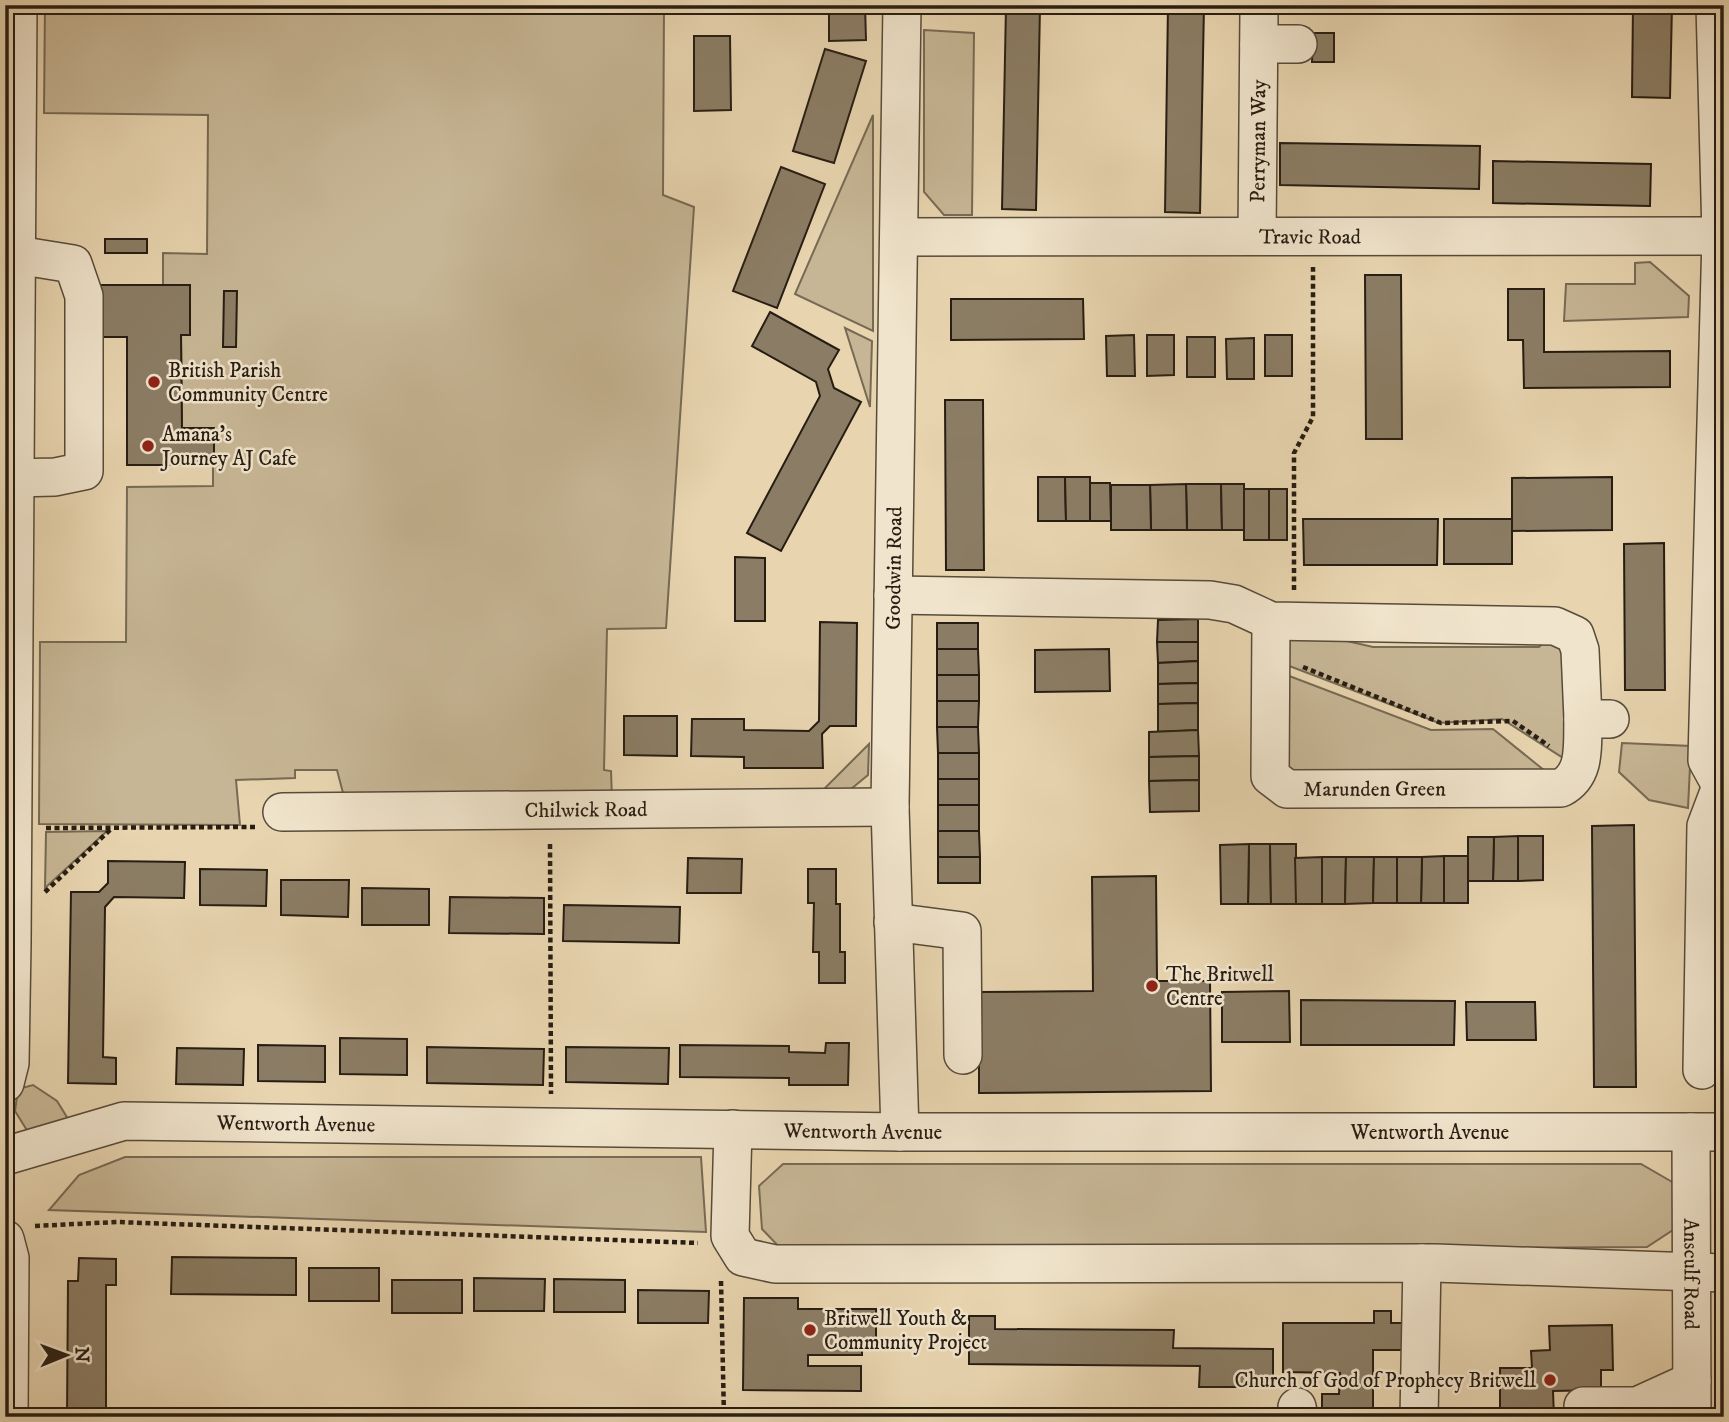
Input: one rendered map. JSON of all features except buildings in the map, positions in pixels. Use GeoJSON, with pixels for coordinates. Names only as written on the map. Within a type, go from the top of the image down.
{"type":"FeatureCollection","features":[{"type":"Feature","properties":{"kind":"street"},"geometry":{"type":"LineString","coordinates":[[5,1083],[10,1063],[13,828],[10,607],[14,478],[12,270],[18,5]]}},
{"type":"Feature","properties":{"kind":"street","name":"Goodwin Road"},"geometry":{"type":"LineString","coordinates":[[900,1132],[890,807],[902,5]]}},
{"type":"Feature","properties":{"kind":"street"},"geometry":{"type":"LineString","coordinates":[[1702,1070],[1706,826],[1722,790],[1707,760],[1693,719],[1721,236],[1714,5]]}},
{"type":"Feature","properties":{"kind":"street","name":"Perryman Way"},"geometry":{"type":"LineString","coordinates":[[1257,235],[1259,28],[1298,44]]}},
{"type":"Feature","properties":{"kind":"street","name":"Travic Road"},"geometry":{"type":"LineString","coordinates":[[899,236],[1721,236]]}},
{"type":"Feature","properties":{"kind":"street"},"geometry":{"type":"LineString","coordinates":[[12,270],[74,264],[84,296],[84,471],[55,477],[14,478]]}},
{"type":"Feature","properties":{"kind":"street"},"geometry":{"type":"LineString","coordinates":[[893,595],[1210,600],[1234,604],[1278,632],[1555,626],[1568,629],[1575,635],[1580,650],[1597,719],[1581,768]]}},
{"type":"Feature","properties":{"kind":"street","name":"Marunden Green"},"geometry":{"type":"LineString","coordinates":[[1278,632],[1270,776],[1287,789],[1536,790],[1561,788],[1572,782],[1581,768]]}},
{"type":"Feature","properties":{"kind":"street","name":"Chilwick Road"},"geometry":{"type":"LineString","coordinates":[[282,812],[890,807]]}},
{"type":"Feature","properties":{"kind":"street"},"geometry":{"type":"LineString","coordinates":[[893,922],[962,931],[963,1055]]}},
{"type":"Feature","properties":{"kind":"street","name":"Wentworth Avenue"},"geometry":{"type":"LineString","coordinates":[[5,1156],[124,1121],[900,1132],[1708,1132]]}},
{"type":"Feature","properties":{"kind":"street"},"geometry":{"type":"LineString","coordinates":[[733,1129],[730,1236],[739,1250],[775,1264],[1422,1264],[1709,1273]]}},
{"type":"Feature","properties":{"kind":"street","name":"Ansculf Road"},"geometry":{"type":"LineString","coordinates":[[1692,1417],[1692,1381],[1709,1273],[1708,1132]]}},
{"type":"Feature","properties":{"kind":"street"},"geometry":{"type":"LineString","coordinates":[[8,1249],[9,1417]]}},
{"type":"Feature","properties":{"kind":"street"},"geometry":{"type":"LineString","coordinates":[[1419,1417],[1422,1264]]}},
{"type":"Feature","properties":{"kind":"street"},"geometry":{"type":"LineString","coordinates":[[1583,1406],[1637,1406],[1692,1381]]}},
{"type":"Feature","properties":{"kind":"path"},"geometry":{"type":"LineString","coordinates":[[1313,235],[1313,417],[1294,453],[1278,632],[1441,723],[1513,722],[1581,768]]}},
{"type":"Feature","properties":{"kind":"path"},"geometry":{"type":"LineString","coordinates":[[550,810],[551,1126]]}},
{"type":"Feature","properties":{"kind":"path"},"geometry":{"type":"LineString","coordinates":[[13,828],[283,827],[282,812]]}},
{"type":"Feature","properties":{"kind":"path"},"geometry":{"type":"LineString","coordinates":[[10,936],[113,827]]}},
{"type":"Feature","properties":{"kind":"path"},"geometry":{"type":"LineString","coordinates":[[8,1249],[29,1255],[28,1226],[117,1223],[739,1250],[721,1279],[724,1417]]}},
{"type":"Feature","properties":{"kind":"shaded area"},"geometry":{"type":"Polygon","coordinates":[[[45,5],[664,5],[663,195],[694,207],[666,628],[607,629],[604,770],[611,771],[612,799],[348,794],[343,793],[337,770],[295,770],[295,778],[236,780],[240,825],[39,824],[40,642],[126,642],[127,487],[213,486],[213,428],[182,428],[181,335],[190,335],[190,285],[163,285],[163,253],[207,254],[208,115],[44,113],[45,5]]]}},
{"type":"Feature","properties":{"kind":"shaded area"},"geometry":{"type":"Polygon","coordinates":[[[924,30],[974,33],[972,215],[944,215],[924,192],[924,30]]]}},
{"type":"Feature","properties":{"kind":"shaded area"},"geometry":{"type":"Polygon","coordinates":[[[873,115],[873,331],[795,294],[873,115]]]}},
{"type":"Feature","properties":{"kind":"shaded area"},"geometry":{"type":"Polygon","coordinates":[[[1650,262],[1689,296],[1688,317],[1564,321],[1566,284],[1635,284],[1635,263],[1650,262]]]}},
{"type":"Feature","properties":{"kind":"shaded area"},"geometry":{"type":"Polygon","coordinates":[[[845,328],[872,341],[870,407],[845,328]]]}},
{"type":"Feature","properties":{"kind":"shaded area"},"geometry":{"type":"Polygon","coordinates":[[[1312,633],[1373,647],[1539,647],[1551,636],[1562,642],[1568,761],[1502,719],[1439,723],[1284,664],[1283,647],[1292,635],[1312,633]]]}},
{"type":"Feature","properties":{"kind":"shaded area"},"geometry":{"type":"Polygon","coordinates":[[[1284,674],[1431,730],[1493,729],[1555,779],[1301,778],[1286,768],[1284,674]]]}},
{"type":"Feature","properties":{"kind":"shaded area"},"geometry":{"type":"Polygon","coordinates":[[[1622,743],[1691,746],[1688,808],[1649,800],[1619,772],[1622,743]]]}},
{"type":"Feature","properties":{"kind":"shaded area"},"geometry":{"type":"Polygon","coordinates":[[[869,744],[868,775],[851,789],[822,791],[869,744]]]}},
{"type":"Feature","properties":{"kind":"shaded area"},"geometry":{"type":"Polygon","coordinates":[[[107,831],[45,888],[46,832],[107,831]]]}},
{"type":"Feature","properties":{"kind":"shaded area"},"geometry":{"type":"Polygon","coordinates":[[[33,1085],[57,1101],[73,1127],[28,1132],[15,1111],[18,1089],[33,1085]]]}},
{"type":"Feature","properties":{"kind":"shaded area"},"geometry":{"type":"Polygon","coordinates":[[[125,1157],[701,1157],[706,1232],[49,1210],[79,1175],[125,1157]]]}},
{"type":"Feature","properties":{"kind":"shaded area"},"geometry":{"type":"Polygon","coordinates":[[[783,1164],[1641,1164],[1674,1183],[1679,1226],[1647,1247],[785,1253],[762,1229],[759,1186],[783,1164]]]}},
{"type":"Feature","properties":{"kind":"place","name":"British Parish Community Centre"},"geometry":{"type":"Point","coordinates":[154,382]}},
{"type":"Feature","properties":{"kind":"place","name":"Amana's Journey AJ Cafe"},"geometry":{"type":"Point","coordinates":[148,446]}},
{"type":"Feature","properties":{"kind":"place","name":"The Britwell Centre"},"geometry":{"type":"Point","coordinates":[1152,986]}},
{"type":"Feature","properties":{"kind":"place","name":"Britwell Youth & Community Project"},"geometry":{"type":"Point","coordinates":[810,1330]}},
{"type":"Feature","properties":{"kind":"place","name":"Church of God of Prophecy Britwell"},"geometry":{"type":"Point","coordinates":[1550,1380]}}]}
